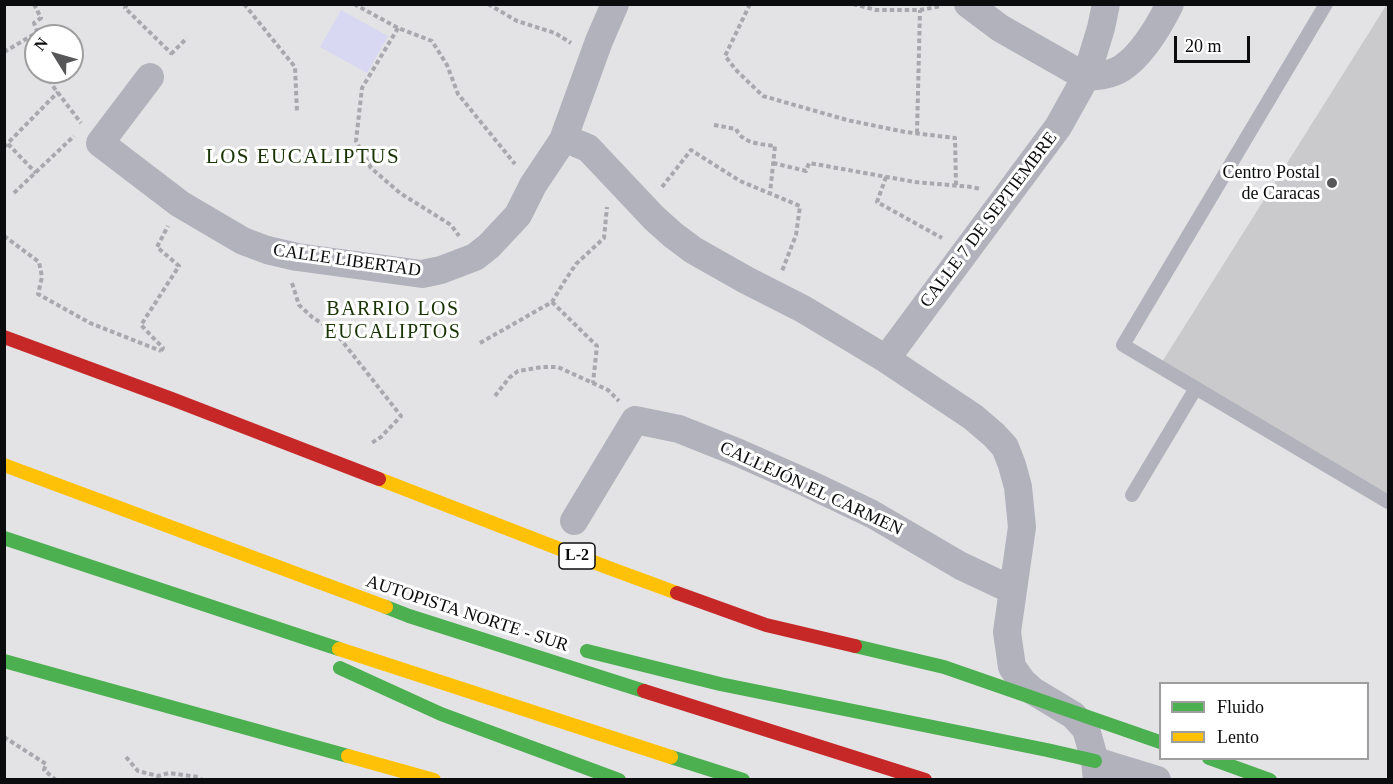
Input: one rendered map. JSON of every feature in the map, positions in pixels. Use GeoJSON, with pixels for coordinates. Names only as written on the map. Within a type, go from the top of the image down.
{"type":"FeatureCollection","features":[{"type":"Feature","properties":{"kind":"highway","name":"L-2"},"geometry":{"type":"LineString","coordinates":[[4,337],[172,399],[609,568],[766,625],[944,667],[1159,741]]}},
{"type":"Feature","properties":{"kind":"highway","name":"AUTOPISTA NORTE - SUR"},"geometry":{"type":"LineString","coordinates":[[4,465],[409,616],[925,780]]}},
{"type":"Feature","properties":{"kind":"highway"},"geometry":{"type":"LineString","coordinates":[[4,538],[743,780]]}},
{"type":"Feature","properties":{"kind":"highway"},"geometry":{"type":"LineString","coordinates":[[194,602],[301,651]]}},
{"type":"Feature","properties":{"kind":"highway"},"geometry":{"type":"LineString","coordinates":[[409,616],[487,627]]}},
{"type":"Feature","properties":{"kind":"highway"},"geometry":{"type":"LineString","coordinates":[[576,649],[720,684],[1024,745],[1096,770]]}},
{"type":"Feature","properties":{"kind":"highway"},"geometry":{"type":"LineString","coordinates":[[4,661],[434,780]]}},
{"type":"Feature","properties":{"kind":"highway"},"geometry":{"type":"LineString","coordinates":[[323,661],[441,714],[619,780]]}},
{"type":"Feature","properties":{"kind":"highway"},"geometry":{"type":"LineString","coordinates":[[1212,760],[1270,780]]}},
{"type":"Feature","properties":{"kind":"street","name":"CALLE LIBERTAD"},"geometry":{"type":"LineString","coordinates":[[91,135],[180,204],[243,242],[297,257],[422,274],[441,270],[475,256],[489,246],[518,215],[533,185],[563,140],[615,4]]}},
{"type":"Feature","properties":{"kind":"street"},"geometry":{"type":"LineString","coordinates":[[968,4],[1000,28],[1086,77],[1107,75],[1122,68],[1142,49],[1159,26],[1170,4]]}},
{"type":"Feature","properties":{"kind":"street","name":"CALLE 7 DE SEPTIEMBRE"},"geometry":{"type":"LineString","coordinates":[[885,358],[1058,127],[1086,77],[1106,4]]}},
{"type":"Feature","properties":{"kind":"street"},"geometry":{"type":"LineString","coordinates":[[91,135],[150,77]]}},
{"type":"Feature","properties":{"kind":"street"},"geometry":{"type":"LineString","coordinates":[[563,140],[588,148],[673,236],[693,250],[803,309],[885,358],[973,417],[994,435],[1005,447],[1012,465],[1018,487],[1022,527],[1007,632],[1012,667],[1033,691],[1073,715],[1086,729],[1096,770],[1157,780]]}},
{"type":"Feature","properties":{"kind":"street"},"geometry":{"type":"LineString","coordinates":[[574,521],[635,420]]}},
{"type":"Feature","properties":{"kind":"street","name":"CALLEJÓN EL CARMEN"},"geometry":{"type":"LineString","coordinates":[[635,420],[680,429],[807,483],[872,514],[961,566],[1012,590]]}},
{"type":"Feature","properties":{"kind":"lane"},"geometry":{"type":"LineString","coordinates":[[1326,4],[1123,345],[1389,502]]}},
{"type":"Feature","properties":{"kind":"lane"},"geometry":{"type":"LineString","coordinates":[[1132,495],[1196,388]]}},
{"type":"Feature","properties":{"kind":"path"},"geometry":{"type":"LineString","coordinates":[[34,4],[41,18],[34,24]]}},
{"type":"Feature","properties":{"kind":"path"},"geometry":{"type":"LineString","coordinates":[[127,4],[124,8],[172,54]]}},
{"type":"Feature","properties":{"kind":"path"},"geometry":{"type":"LineString","coordinates":[[244,4],[295,67],[297,112]]}},
{"type":"Feature","properties":{"kind":"path"},"geometry":{"type":"LineString","coordinates":[[354,4],[398,28],[432,41],[447,65],[458,94],[533,185]]}},
{"type":"Feature","properties":{"kind":"path"},"geometry":{"type":"LineString","coordinates":[[488,4],[517,21],[555,33],[593,57]]}},
{"type":"Feature","properties":{"kind":"path"},"geometry":{"type":"LineString","coordinates":[[750,4],[725,56],[763,96],[847,120],[955,138],[957,185]]}},
{"type":"Feature","properties":{"kind":"path"},"geometry":{"type":"LineString","coordinates":[[854,4],[876,10],[920,10],[948,4]]}},
{"type":"Feature","properties":{"kind":"path"},"geometry":{"type":"LineString","coordinates":[[917,133],[920,10]]}},
{"type":"Feature","properties":{"kind":"path"},"geometry":{"type":"LineString","coordinates":[[398,28],[362,88],[356,141],[370,168],[400,193],[451,225],[475,256]]}},
{"type":"Feature","properties":{"kind":"path"},"geometry":{"type":"LineString","coordinates":[[4,52],[24,42]]}},
{"type":"Feature","properties":{"kind":"path"},"geometry":{"type":"LineString","coordinates":[[14,193],[36,173],[91,135],[52,84]]}},
{"type":"Feature","properties":{"kind":"path"},"geometry":{"type":"LineString","coordinates":[[36,173],[6,146],[58,92]]}},
{"type":"Feature","properties":{"kind":"path"},"geometry":{"type":"LineString","coordinates":[[714,125],[736,129],[738,134],[753,143],[776,146],[770,193]]}},
{"type":"Feature","properties":{"kind":"path"},"geometry":{"type":"LineString","coordinates":[[645,208],[691,150],[740,181],[800,206],[796,235],[773,294]]}},
{"type":"Feature","properties":{"kind":"path"},"geometry":{"type":"LineString","coordinates":[[773,163],[806,171],[809,163],[915,182],[972,187],[1006,195]]}},
{"type":"Feature","properties":{"kind":"path"},"geometry":{"type":"LineString","coordinates":[[480,343],[552,302],[576,264],[604,238],[607,200],[606,166]]}},
{"type":"Feature","properties":{"kind":"path"},"geometry":{"type":"LineString","coordinates":[[886,177],[877,202],[965,251]]}},
{"type":"Feature","properties":{"kind":"path"},"geometry":{"type":"LineString","coordinates":[[4,236],[39,262],[42,277],[38,294],[90,323],[161,351],[163,348],[141,325],[179,266],[157,246],[180,204]]}},
{"type":"Feature","properties":{"kind":"path"},"geometry":{"type":"LineString","coordinates":[[552,302],[597,346],[593,383]]}},
{"type":"Feature","properties":{"kind":"path"},"geometry":{"type":"LineString","coordinates":[[495,396],[508,378],[518,371],[542,366],[558,367],[608,390],[635,420]]}},
{"type":"Feature","properties":{"kind":"path"},"geometry":{"type":"LineString","coordinates":[[4,737],[46,764],[44,770],[56,780]]}},
{"type":"Feature","properties":{"kind":"path"},"geometry":{"type":"LineString","coordinates":[[126,757],[138,771],[157,778],[170,773],[198,777],[202,780]]}},
{"type":"Feature","properties":{"kind":"shaded area"},"geometry":{"type":"Polygon","coordinates":[[[341,10],[388,36],[367,73],[320,47],[341,10]]]}},
{"type":"Feature","properties":{"kind":"building","name":"Centro Postal de Caracas"},"geometry":{"type":"Polygon","coordinates":[[[1388,4],[1388,497],[1162,362],[1388,4]]]}},
{"type":"Feature","properties":{"kind":"traffic: fast"},"geometry":{"type":"LineString","coordinates":[[4,538],[339,649]]}},
{"type":"Feature","properties":{"kind":"traffic: fast"},"geometry":{"type":"LineString","coordinates":[[386,607],[644,691]]}},
{"type":"Feature","properties":{"kind":"traffic: fast"},"geometry":{"type":"LineString","coordinates":[[855,646],[944,667],[1159,742]]}},
{"type":"Feature","properties":{"kind":"traffic: fast"},"geometry":{"type":"LineString","coordinates":[[587,651],[720,684],[1095,761]]}},
{"type":"Feature","properties":{"kind":"traffic: fast"},"geometry":{"type":"LineString","coordinates":[[4,661],[348,756]]}},
{"type":"Feature","properties":{"kind":"traffic: fast"},"geometry":{"type":"LineString","coordinates":[[340,668],[441,714],[619,780]]}},
{"type":"Feature","properties":{"kind":"traffic: fast"},"geometry":{"type":"LineString","coordinates":[[671,757],[743,780]]}},
{"type":"Feature","properties":{"kind":"traffic: fast"},"geometry":{"type":"LineString","coordinates":[[1215,760],[1270,780]]}},
{"type":"Feature","properties":{"kind":"traffic: slow"},"geometry":{"type":"LineString","coordinates":[[4,465],[386,607]]}},
{"type":"Feature","properties":{"kind":"traffic: slow"},"geometry":{"type":"LineString","coordinates":[[379,479],[677,593]]}},
{"type":"Feature","properties":{"kind":"traffic: slow"},"geometry":{"type":"LineString","coordinates":[[339,649],[671,757]]}},
{"type":"Feature","properties":{"kind":"traffic: slow"},"geometry":{"type":"LineString","coordinates":[[348,756],[434,780]]}},
{"type":"Feature","properties":{"kind":"traffic: jam"},"geometry":{"type":"LineString","coordinates":[[4,337],[379,479]]}},
{"type":"Feature","properties":{"kind":"traffic: jam"},"geometry":{"type":"LineString","coordinates":[[677,593],[766,625],[855,646]]}},
{"type":"Feature","properties":{"kind":"traffic: jam"},"geometry":{"type":"LineString","coordinates":[[644,691],[925,780]]}},
{"type":"Feature","properties":{"kind":"place","name":"Centro Postal de Caracas"},"geometry":{"type":"Point","coordinates":[1332,183]}},
{"type":"Feature","properties":{"kind":"district","name":"LOS EUCALIPTUS"},"geometry":{"type":"Point","coordinates":[303,157]}},
{"type":"Feature","properties":{"kind":"district","name":"BARRIO LOS EUCALIPTOS"},"geometry":{"type":"Point","coordinates":[393,322]}}]}
